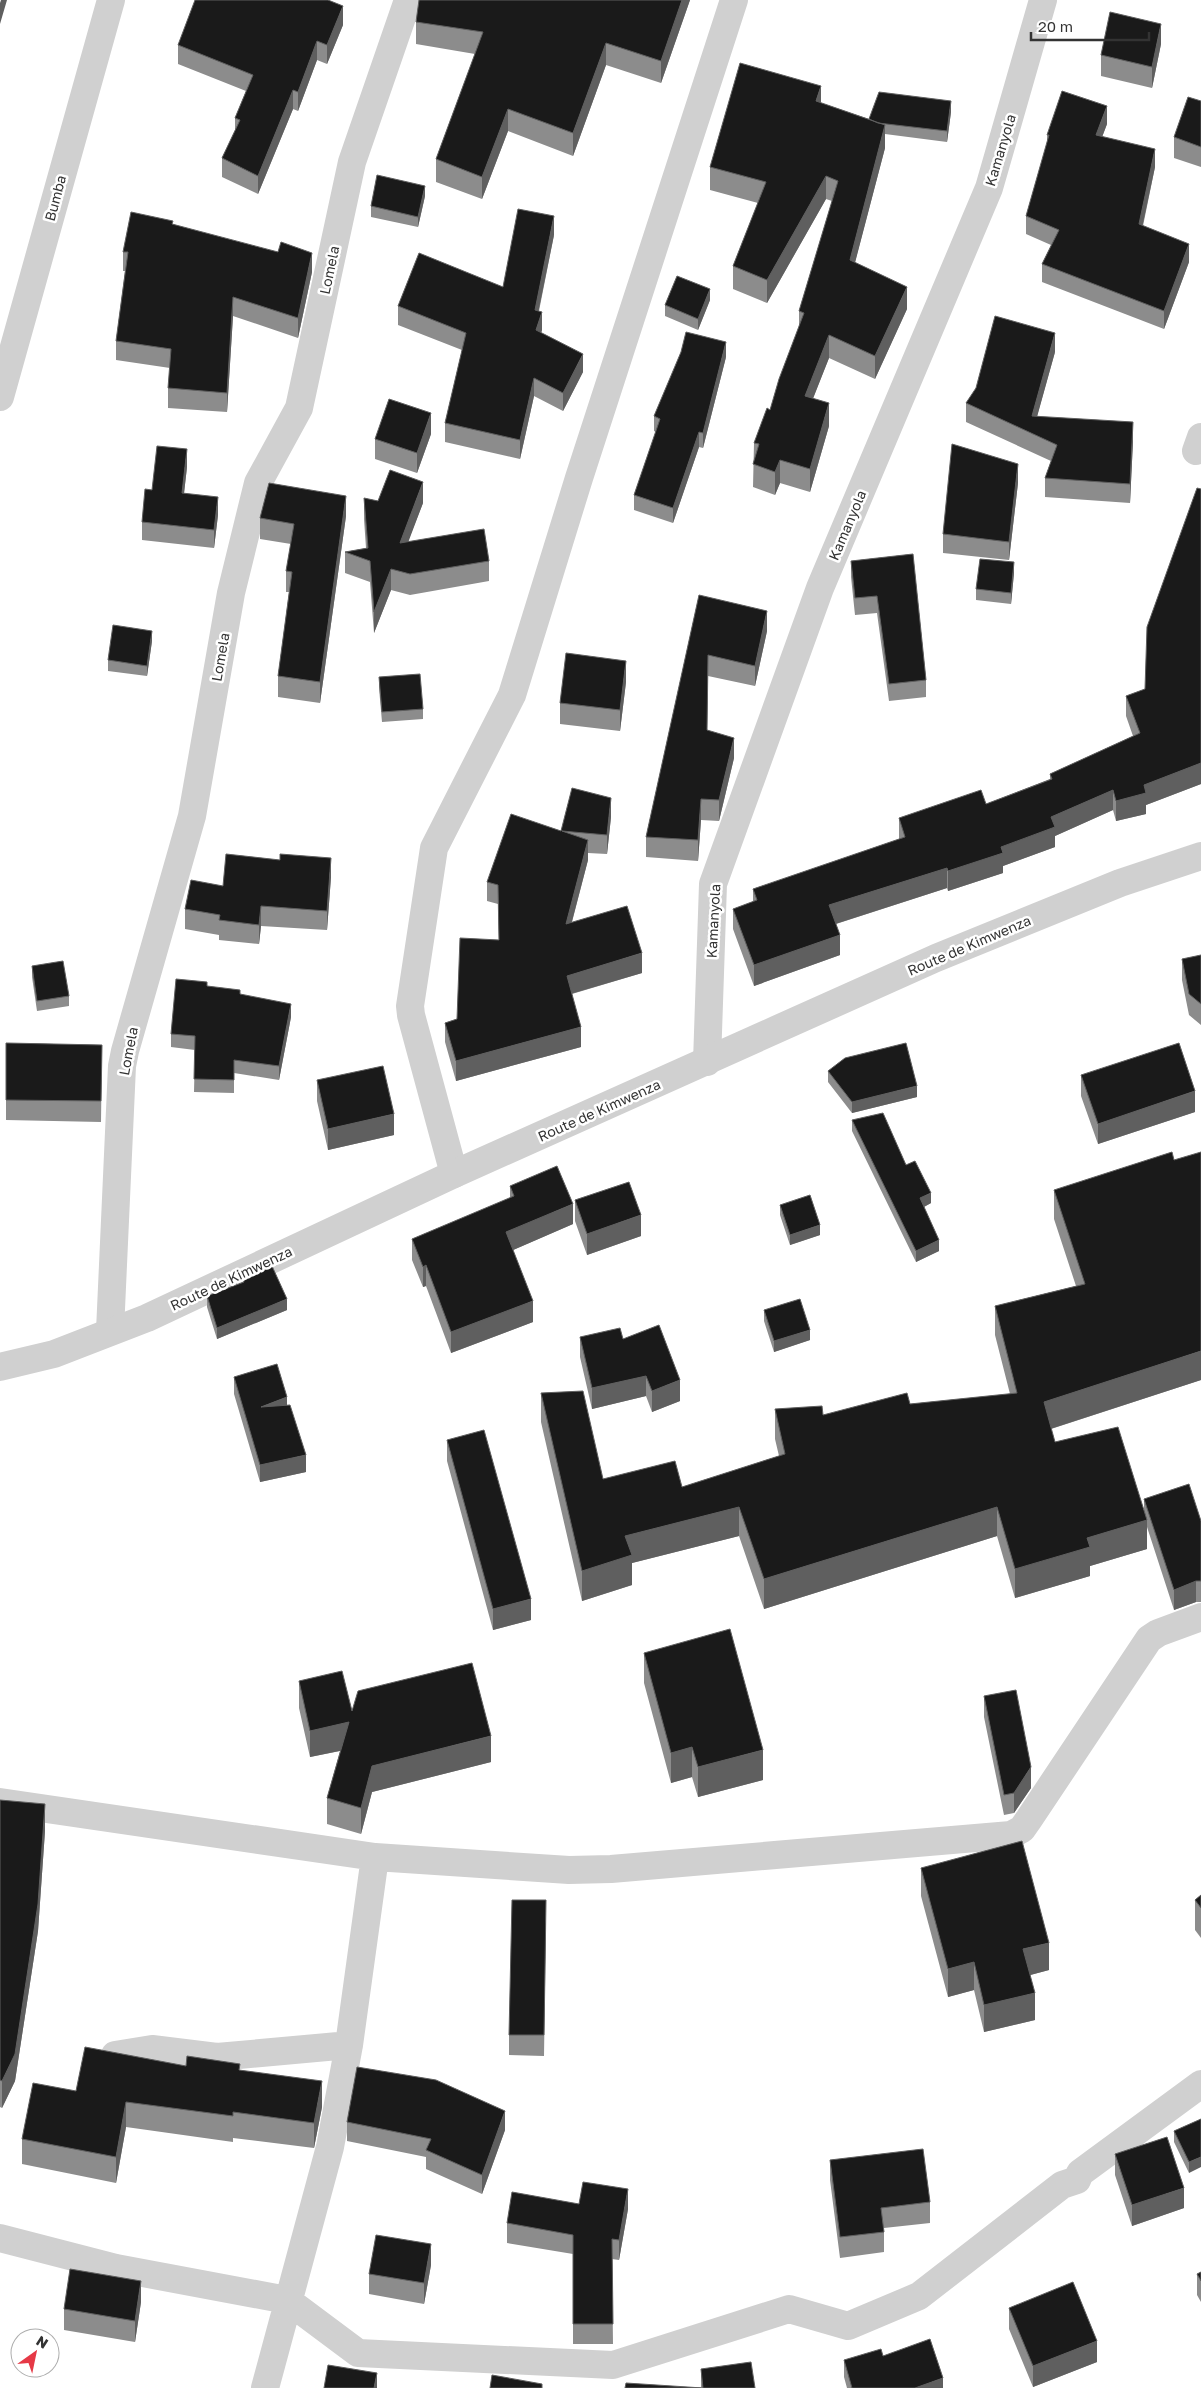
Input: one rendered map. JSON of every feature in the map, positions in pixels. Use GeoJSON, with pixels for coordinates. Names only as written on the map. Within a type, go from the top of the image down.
{"type":"FeatureCollection","features":[{"type":"Feature","properties":{"kind":"street","name":"Bumba"},"geometry":{"type":"LineString","coordinates":[[0,397],[111,0]]}},
{"type":"Feature","properties":{"kind":"street","name":"Lomela"},"geometry":{"type":"LineString","coordinates":[[110,1331],[122,1066],[125,1051],[192,816],[231,593],[258,483],[299,408],[352,162],[408,0]]}},
{"type":"Feature","properties":{"kind":"street"},"geometry":{"type":"LineString","coordinates":[[454,1174],[410,1006],[434,848],[512,695],[579,478],[734,0]]}},
{"type":"Feature","properties":{"kind":"street","name":"Kamanyola"},"geometry":{"type":"LineString","coordinates":[[707,1062],[713,884],[820,588],[989,188],[1043,0]]}},
{"type":"Feature","properties":{"kind":"street","name":"Route de Kimwenza"},"geometry":{"type":"LineString","coordinates":[[0,1367],[54,1354],[147,1318],[454,1174],[936,958],[1120,883],[1201,856]]}},
{"type":"Feature","properties":{"kind":"street"},"geometry":{"type":"LineString","coordinates":[[0,1802],[375,1857],[569,1870],[611,1869],[1011,1835],[1022,1829],[1029,1820],[1149,1639],[1158,1633],[1201,1617]]}},
{"type":"Feature","properties":{"kind":"street"},"geometry":{"type":"LineString","coordinates":[[265,2388],[287,2300],[330,2147],[349,2045],[375,1857]]}},
{"type":"Feature","properties":{"kind":"street"},"geometry":{"type":"LineString","coordinates":[[115,2055],[152,2049],[217,2056],[349,2045]]}},
{"type":"Feature","properties":{"kind":"street"},"geometry":{"type":"LineString","coordinates":[[0,2238],[116,2268],[287,2300],[358,2353],[613,2365],[789,2308],[848,2326],[919,2296],[1062,2186],[1077,2180],[1080,2173],[1201,2084]]}},
{"type":"Feature","properties":{"kind":"building"},"geometry":{"type":"Polygon","coordinates":[[[195,0],[328,0],[343,6],[327,45],[317,41],[298,92],[293,90],[258,176],[222,158],[240,120],[235,118],[253,75],[178,45],[195,0]]]}},
{"type":"Feature","properties":{"kind":"building"},"geometry":{"type":"Polygon","coordinates":[[[419,0],[682,0],[661,61],[606,43],[573,133],[508,109],[482,177],[436,159],[483,32],[416,22],[419,0]]]}},
{"type":"Feature","properties":{"kind":"building"},"geometry":{"type":"Polygon","coordinates":[[[1110,12],[1161,24],[1152,67],[1101,55],[1110,12]]]}},
{"type":"Feature","properties":{"kind":"building"},"geometry":{"type":"Polygon","coordinates":[[[740,63],[821,86],[816,101],[885,125],[850,260],[907,287],[875,356],[829,335],[805,396],[829,403],[810,469],[780,460],[775,472],[753,464],[759,444],[754,443],[767,408],[770,410],[779,379],[804,313],[799,311],[838,181],[826,176],[767,280],[733,266],[766,182],[710,167],[740,63]]]}},
{"type":"Feature","properties":{"kind":"building"},"geometry":{"type":"Polygon","coordinates":[[[1062,91],[1107,106],[1096,135],[1155,149],[1139,224],[1189,244],[1164,311],[1042,264],[1059,230],[1026,216],[1049,135],[1047,135],[1062,91]]]}},
{"type":"Feature","properties":{"kind":"building"},"geometry":{"type":"Polygon","coordinates":[[[879,92],[951,101],[947,131],[878,123],[869,119],[879,92]]]}},
{"type":"Feature","properties":{"kind":"building"},"geometry":{"type":"Polygon","coordinates":[[[1188,97],[1201,101],[1201,147],[1174,137],[1188,97]]]}},
{"type":"Feature","properties":{"kind":"building"},"geometry":{"type":"Polygon","coordinates":[[[377,175],[425,186],[418,217],[371,206],[377,175]]]}},
{"type":"Feature","properties":{"kind":"building"},"geometry":{"type":"Polygon","coordinates":[[[518,209],[554,216],[535,310],[542,312],[536,330],[583,354],[563,393],[534,378],[520,440],[445,423],[466,333],[398,306],[419,253],[503,287],[518,209]]]}},
{"type":"Feature","properties":{"kind":"building"},"geometry":{"type":"Polygon","coordinates":[[[131,212],[173,221],[172,224],[278,252],[281,242],[312,253],[298,318],[233,297],[227,393],[168,388],[171,349],[116,341],[128,252],[123,252],[131,212]]]}},
{"type":"Feature","properties":{"kind":"building"},"geometry":{"type":"Polygon","coordinates":[[[677,276],[710,289],[698,319],[665,305],[677,276]]]}},
{"type":"Feature","properties":{"kind":"building"},"geometry":{"type":"Polygon","coordinates":[[[995,316],[1055,333],[1032,416],[1133,422],[1130,484],[1045,478],[1057,445],[966,403],[976,388],[995,316]]]}},
{"type":"Feature","properties":{"kind":"building"},"geometry":{"type":"Polygon","coordinates":[[[686,332],[726,342],[703,433],[699,432],[673,508],[634,495],[660,419],[654,416],[681,352],[686,332]]]}},
{"type":"Feature","properties":{"kind":"building"},"geometry":{"type":"Polygon","coordinates":[[[389,399],[431,413],[417,453],[375,439],[389,399]]]}},
{"type":"Feature","properties":{"kind":"building"},"geometry":{"type":"Polygon","coordinates":[[[952,444],[1018,464],[1009,542],[943,534],[952,444]]]}},
{"type":"Feature","properties":{"kind":"building"},"geometry":{"type":"Polygon","coordinates":[[[157,446],[187,449],[182,493],[218,497],[214,530],[142,522],[145,489],[152,490],[157,446]]]}},
{"type":"Feature","properties":{"kind":"building"},"geometry":{"type":"Polygon","coordinates":[[[390,470],[423,482],[400,543],[484,529],[489,561],[410,574],[391,569],[374,612],[370,561],[345,552],[368,548],[364,498],[378,501],[390,470]]]}},
{"type":"Feature","properties":{"kind":"building"},"geometry":{"type":"Polygon","coordinates":[[[269,483],[346,496],[320,682],[278,676],[292,572],[286,571],[294,524],[260,518],[269,483]]]}},
{"type":"Feature","properties":{"kind":"building"},"geometry":{"type":"Polygon","coordinates":[[[1197,488],[1201,489],[1201,763],[1144,785],[1146,793],[1116,801],[1113,790],[1051,817],[1055,827],[1001,847],[1003,853],[948,871],[947,868],[829,905],[840,935],[754,965],[733,909],[757,900],[753,889],[905,837],[899,818],[981,790],[986,804],[1052,779],[1050,774],[1140,733],[1126,696],[1145,689],[1147,627],[1197,488]]]}},
{"type":"Feature","properties":{"kind":"building"},"geometry":{"type":"Polygon","coordinates":[[[913,554],[926,680],[889,684],[877,596],[855,598],[851,561],[913,554]]]}},
{"type":"Feature","properties":{"kind":"building"},"geometry":{"type":"Polygon","coordinates":[[[980,559],[1014,562],[1011,593],[976,589],[980,559]]]}},
{"type":"Feature","properties":{"kind":"building"},"geometry":{"type":"Polygon","coordinates":[[[699,595],[767,611],[755,666],[708,655],[707,730],[734,738],[719,800],[701,799],[698,840],[646,837],[699,595]]]}},
{"type":"Feature","properties":{"kind":"building"},"geometry":{"type":"Polygon","coordinates":[[[113,625],[152,631],[147,666],[108,660],[113,625]]]}},
{"type":"Feature","properties":{"kind":"building"},"geometry":{"type":"Polygon","coordinates":[[[566,653],[626,661],[620,710],[560,703],[566,653]]]}},
{"type":"Feature","properties":{"kind":"building"},"geometry":{"type":"Polygon","coordinates":[[[420,674],[423,709],[382,712],[379,677],[420,674]]]}},
{"type":"Feature","properties":{"kind":"building"},"geometry":{"type":"Polygon","coordinates":[[[572,788],[611,798],[607,835],[562,831],[588,840],[566,924],[627,906],[642,953],[567,976],[581,1027],[456,1061],[445,1023],[457,1019],[460,938],[499,940],[498,885],[487,882],[511,814],[561,831],[572,788]]]}},
{"type":"Feature","properties":{"kind":"building"},"geometry":{"type":"Polygon","coordinates":[[[226,854],[280,860],[280,854],[331,858],[327,911],[261,906],[259,925],[219,920],[220,915],[185,909],[191,880],[223,886],[226,854]]]}},
{"type":"Feature","properties":{"kind":"building"},"geometry":{"type":"Polygon","coordinates":[[[1201,955],[1201,1004],[1189,994],[1182,959],[1201,955]]]}},
{"type":"Feature","properties":{"kind":"building"},"geometry":{"type":"Polygon","coordinates":[[[63,961],[69,996],[37,1001],[32,966],[63,961]]]}},
{"type":"Feature","properties":{"kind":"building"},"geometry":{"type":"Polygon","coordinates":[[[176,979],[207,982],[207,986],[240,990],[240,994],[291,1004],[279,1066],[234,1060],[234,1080],[194,1079],[195,1036],[171,1034],[176,979]]]}},
{"type":"Feature","properties":{"kind":"building"},"geometry":{"type":"Polygon","coordinates":[[[6,1043],[102,1045],[101,1101],[6,1100],[6,1043]]]}},
{"type":"Feature","properties":{"kind":"building"},"geometry":{"type":"Polygon","coordinates":[[[906,1043],[917,1086],[852,1102],[828,1071],[845,1058],[906,1043]]]}},
{"type":"Feature","properties":{"kind":"building"},"geometry":{"type":"Polygon","coordinates":[[[1179,1043],[1195,1091],[1098,1124],[1081,1075],[1179,1043]]]}},
{"type":"Feature","properties":{"kind":"building"},"geometry":{"type":"Polygon","coordinates":[[[383,1066],[394,1114],[328,1129],[317,1080],[383,1066]]]}},
{"type":"Feature","properties":{"kind":"building"},"geometry":{"type":"Polygon","coordinates":[[[883,1113],[906,1165],[915,1161],[931,1193],[920,1198],[939,1240],[916,1251],[852,1120],[883,1113]]]}},
{"type":"Feature","properties":{"kind":"building"},"geometry":{"type":"Polygon","coordinates":[[[1172,1152],[1174,1160],[1201,1152],[1201,1351],[1044,1402],[1055,1442],[1118,1427],[1147,1520],[1087,1538],[1090,1547],[1015,1569],[997,1507],[764,1579],[739,1507],[625,1536],[632,1555],[582,1571],[541,1393],[583,1391],[603,1479],[675,1461],[682,1487],[785,1454],[775,1409],[822,1406],[823,1415],[907,1393],[910,1404],[1017,1393],[995,1306],[1085,1284],[1054,1190],[1172,1152]]]}},
{"type":"Feature","properties":{"kind":"building"},"geometry":{"type":"Polygon","coordinates":[[[557,1166],[573,1204],[506,1232],[533,1301],[451,1332],[426,1265],[423,1267],[412,1239],[514,1196],[510,1186],[557,1166]]]}},
{"type":"Feature","properties":{"kind":"building"},"geometry":{"type":"Polygon","coordinates":[[[629,1182],[641,1215],[587,1234],[575,1200],[629,1182]]]}},
{"type":"Feature","properties":{"kind":"building"},"geometry":{"type":"Polygon","coordinates":[[[810,1195],[820,1225],[790,1235],[780,1205],[810,1195]]]}},
{"type":"Feature","properties":{"kind":"building"},"geometry":{"type":"Polygon","coordinates":[[[272,1266],[287,1299],[217,1328],[207,1296],[244,1282],[243,1280],[272,1266]]]}},
{"type":"Feature","properties":{"kind":"building"},"geometry":{"type":"Polygon","coordinates":[[[800,1299],[810,1330],[774,1341],[764,1310],[800,1299]]]}},
{"type":"Feature","properties":{"kind":"building"},"geometry":{"type":"Polygon","coordinates":[[[659,1325],[680,1380],[652,1391],[646,1376],[592,1388],[580,1337],[620,1328],[623,1339],[659,1325]]]}},
{"type":"Feature","properties":{"kind":"building"},"geometry":{"type":"Polygon","coordinates":[[[277,1364],[287,1397],[261,1407],[290,1405],[306,1455],[260,1465],[234,1377],[277,1364]]]}},
{"type":"Feature","properties":{"kind":"building"},"geometry":{"type":"Polygon","coordinates":[[[484,1430],[531,1599],[493,1609],[447,1440],[484,1430]]]}},
{"type":"Feature","properties":{"kind":"building"},"geometry":{"type":"Polygon","coordinates":[[[1189,1484],[1201,1521],[1201,1581],[1196,1581],[1174,1590],[1144,1499],[1189,1484]]]}},
{"type":"Feature","properties":{"kind":"building"},"geometry":{"type":"Polygon","coordinates":[[[730,1629],[763,1750],[698,1767],[692,1747],[671,1753],[644,1653],[730,1629]]]}},
{"type":"Feature","properties":{"kind":"building"},"geometry":{"type":"Polygon","coordinates":[[[472,1663],[491,1736],[372,1766],[361,1808],[327,1798],[349,1722],[310,1731],[299,1681],[342,1671],[352,1711],[358,1691],[472,1663]]]}},
{"type":"Feature","properties":{"kind":"building"},"geometry":{"type":"Polygon","coordinates":[[[1016,1690],[1031,1767],[1014,1793],[1004,1795],[984,1696],[1016,1690]]]}},
{"type":"Feature","properties":{"kind":"building"},"geometry":{"type":"Polygon","coordinates":[[[0,1800],[45,1804],[38,1904],[15,2054],[2,2081],[0,2080],[0,1800]]]}},
{"type":"Feature","properties":{"kind":"building"},"geometry":{"type":"Polygon","coordinates":[[[1022,1841],[1049,1943],[1023,1949],[1035,1993],[984,2005],[974,1962],[948,1969],[921,1868],[1022,1841]]]}},
{"type":"Feature","properties":{"kind":"building"},"geometry":{"type":"Polygon","coordinates":[[[1201,1895],[1201,1908],[1195,1900],[1201,1895]]]}},
{"type":"Feature","properties":{"kind":"building"},"geometry":{"type":"Polygon","coordinates":[[[512,1900],[546,1900],[544,2035],[509,2035],[512,1900]]]}},
{"type":"Feature","properties":{"kind":"building"},"geometry":{"type":"Polygon","coordinates":[[[85,2047],[186,2066],[187,2056],[240,2064],[239,2070],[322,2081],[314,2123],[233,2112],[233,2116],[126,2102],[116,2157],[22,2139],[33,2083],[76,2091],[85,2047]]]}},
{"type":"Feature","properties":{"kind":"building"},"geometry":{"type":"Polygon","coordinates":[[[357,2067],[436,2080],[505,2111],[482,2175],[426,2150],[431,2139],[347,2122],[357,2067]]]}},
{"type":"Feature","properties":{"kind":"building"},"geometry":{"type":"Polygon","coordinates":[[[1201,2119],[1201,2157],[1189,2162],[1174,2131],[1201,2119]]]}},
{"type":"Feature","properties":{"kind":"building"},"geometry":{"type":"Polygon","coordinates":[[[1167,2137],[1184,2188],[1132,2205],[1115,2154],[1167,2137]]]}},
{"type":"Feature","properties":{"kind":"building"},"geometry":{"type":"Polygon","coordinates":[[[923,2149],[930,2202],[881,2208],[884,2232],[840,2237],[830,2160],[923,2149]]]}},
{"type":"Feature","properties":{"kind":"building"},"geometry":{"type":"Polygon","coordinates":[[[583,2182],[628,2189],[619,2240],[612,2239],[613,2324],[573,2324],[573,2235],[507,2223],[512,2192],[579,2204],[583,2182]]]}},
{"type":"Feature","properties":{"kind":"building"},"geometry":{"type":"Polygon","coordinates":[[[376,2235],[431,2244],[424,2283],[369,2274],[376,2235]]]}},
{"type":"Feature","properties":{"kind":"building"},"geometry":{"type":"Polygon","coordinates":[[[70,2269],[141,2281],[135,2321],[64,2309],[70,2269]]]}},
{"type":"Feature","properties":{"kind":"building"},"geometry":{"type":"Polygon","coordinates":[[[1201,2272],[1201,2281],[1197,2274],[1201,2272]]]}},
{"type":"Feature","properties":{"kind":"building"},"geometry":{"type":"Polygon","coordinates":[[[1073,2282],[1097,2341],[1033,2366],[1009,2308],[1073,2282]]]}},
{"type":"Feature","properties":{"kind":"building"},"geometry":{"type":"Polygon","coordinates":[[[930,2339],[943,2378],[915,2388],[852,2388],[844,2360],[881,2349],[883,2356],[930,2339]]]}},
{"type":"Feature","properties":{"kind":"building"},"geometry":{"type":"Polygon","coordinates":[[[751,2362],[755,2388],[703,2388],[701,2369],[751,2362]]]}},
{"type":"Feature","properties":{"kind":"building"},"geometry":{"type":"Polygon","coordinates":[[[328,2365],[377,2373],[374,2388],[324,2388],[328,2365]]]}},
{"type":"Feature","properties":{"kind":"building"},"geometry":{"type":"Polygon","coordinates":[[[492,2375],[542,2384],[542,2388],[490,2388],[492,2375]]]}},
{"type":"Feature","properties":{"kind":"building"},"geometry":{"type":"Polygon","coordinates":[[[626,2383],[703,2388],[625,2388],[626,2383]]]}}]}
